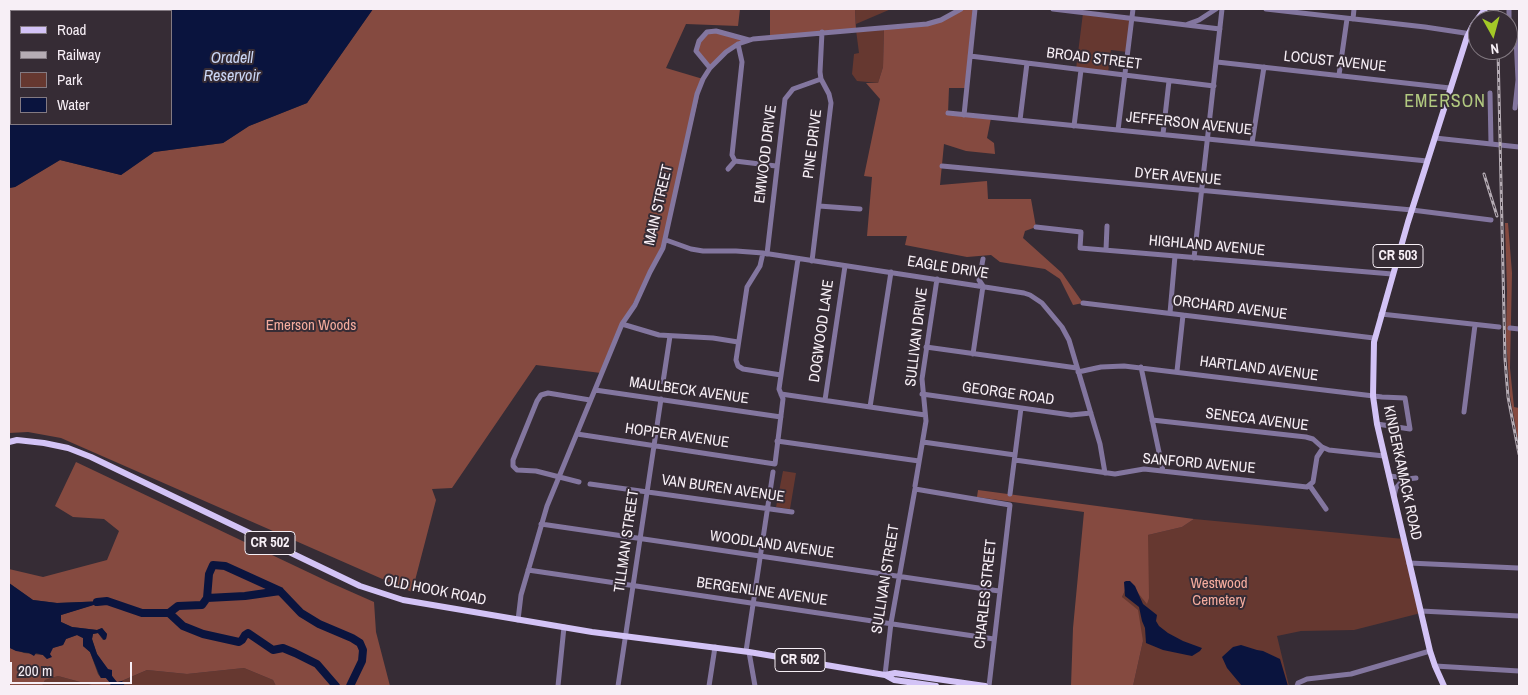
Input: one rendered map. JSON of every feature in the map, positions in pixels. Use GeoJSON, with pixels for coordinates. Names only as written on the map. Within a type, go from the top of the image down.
{"type":"FeatureCollection","features":[{"type":"Feature","properties":{"kind":"main road","name":"KINDERKAMACK ROAD"},"geometry":{"type":"LineString","coordinates":[[1444,686],[1430,651],[1377,424],[1373,396],[1374,338],[1427,161],[1468,35]]}},
{"type":"Feature","properties":{"kind":"main road","name":"OLD HOOK ROAD"},"geometry":{"type":"LineString","coordinates":[[9,442],[17,440],[44,443],[68,448],[91,457],[360,586],[403,600],[564,627],[747,652],[885,675],[894,680],[936,686]]}},
{"type":"Feature","properties":{"kind":"main road","name":"OLD HOOK ROAD"},"geometry":{"type":"LineString","coordinates":[[885,675],[895,673],[985,686]]}},
{"type":"Feature","properties":{"kind":"street","name":"MAIN STREET"},"geometry":{"type":"LineString","coordinates":[[518,620],[521,595],[528,570],[541,524],[558,478],[622,324],[635,304],[666,240],[697,94],[710,68],[721,56],[738,44],[750,40],[763,37],[927,24],[941,20],[961,9]]}},
{"type":"Feature","properties":{"kind":"street"},"geometry":{"type":"LineString","coordinates":[[964,115],[975,9]]}},
{"type":"Feature","properties":{"kind":"street"},"geometry":{"type":"LineString","coordinates":[[1052,9],[1088,11],[1131,19],[1220,29]]}},
{"type":"Feature","properties":{"kind":"street"},"geometry":{"type":"LineString","coordinates":[[1118,130],[1133,9]]}},
{"type":"Feature","properties":{"kind":"street"},"geometry":{"type":"LineString","coordinates":[[1177,24],[1192,23],[1216,9]]}},
{"type":"Feature","properties":{"kind":"street"},"geometry":{"type":"LineString","coordinates":[[1194,258],[1222,9]]}},
{"type":"Feature","properties":{"kind":"street"},"geometry":{"type":"LineString","coordinates":[[1266,9],[1314,11],[1347,19],[1468,32]]}},
{"type":"Feature","properties":{"kind":"street"},"geometry":{"type":"LineString","coordinates":[[1353,19],[1354,9]]}},
{"type":"Feature","properties":{"kind":"street"},"geometry":{"type":"LineString","coordinates":[[1339,75],[1347,19]]}},
{"type":"Feature","properties":{"kind":"street"},"geometry":{"type":"LineString","coordinates":[[710,68],[696,52],[698,41],[707,32],[716,31],[750,40]]}},
{"type":"Feature","properties":{"kind":"street","name":"PINE DRIVE"},"geometry":{"type":"LineString","coordinates":[[812,261],[831,103],[820,72],[822,32]]}},
{"type":"Feature","properties":{"kind":"street"},"geometry":{"type":"LineString","coordinates":[[735,161],[732,155],[742,62],[738,44]]}},
{"type":"Feature","properties":{"kind":"street","name":"BROAD STREET"},"geometry":{"type":"LineString","coordinates":[[970,56],[1214,86]]}},
{"type":"Feature","properties":{"kind":"street"},"geometry":{"type":"LineString","coordinates":[[1515,108],[1518,60]]}},
{"type":"Feature","properties":{"kind":"street","name":"LOCUST AVENUE"},"geometry":{"type":"LineString","coordinates":[[1217,62],[1450,88]]}},
{"type":"Feature","properties":{"kind":"street"},"geometry":{"type":"LineString","coordinates":[[1020,120],[1027,63]]}},
{"type":"Feature","properties":{"kind":"street"},"geometry":{"type":"LineString","coordinates":[[1252,143],[1264,67]]}},
{"type":"Feature","properties":{"kind":"street"},"geometry":{"type":"LineString","coordinates":[[1074,126],[1081,70]]}},
{"type":"Feature","properties":{"kind":"street","name":"EMWOOD DRIVE"},"geometry":{"type":"LineString","coordinates":[[781,374],[740,368],[736,360],[738,342],[747,287],[765,254],[786,95],[793,89],[821,79]]}},
{"type":"Feature","properties":{"kind":"street"},"geometry":{"type":"LineString","coordinates":[[1163,134],[1169,81]]}},
{"type":"Feature","properties":{"kind":"street"},"geometry":{"type":"LineString","coordinates":[[1490,93],[1492,144]]}},
{"type":"Feature","properties":{"kind":"street","name":"JEFFERSON AVENUE"},"geometry":{"type":"LineString","coordinates":[[948,113],[1427,161]]}},
{"type":"Feature","properties":{"kind":"street"},"geometry":{"type":"LineString","coordinates":[[1435,138],[1519,147]]}},
{"type":"Feature","properties":{"kind":"street"},"geometry":{"type":"LineString","coordinates":[[735,161],[776,166]]}},
{"type":"Feature","properties":{"kind":"street"},"geometry":{"type":"LineString","coordinates":[[728,169],[735,161]]}},
{"type":"Feature","properties":{"kind":"street","name":"DYER AVENUE"},"geometry":{"type":"LineString","coordinates":[[942,166],[1202,192],[1412,210],[1491,220]]}},
{"type":"Feature","properties":{"kind":"street"},"geometry":{"type":"LineString","coordinates":[[819,206],[860,209]]}},
{"type":"Feature","properties":{"kind":"street"},"geometry":{"type":"LineString","coordinates":[[1106,250],[1107,226]]}},
{"type":"Feature","properties":{"kind":"street","name":"HIGHLAND AVENUE"},"geometry":{"type":"LineString","coordinates":[[1036,227],[1081,232],[1080,248],[1392,274]]}},
{"type":"Feature","properties":{"kind":"street","name":"EAGLE DRIVE"},"geometry":{"type":"LineString","coordinates":[[666,240],[703,251],[736,251],[765,254],[983,286],[1024,293],[1037,299],[1065,333],[1100,444],[1105,473]]}},
{"type":"Feature","properties":{"kind":"street"},"geometry":{"type":"LineString","coordinates":[[1170,313],[1175,256]]}},
{"type":"Feature","properties":{"kind":"street"},"geometry":{"type":"LineString","coordinates":[[798,259],[781,374],[780,388],[783,399],[777,441],[919,461]]}},
{"type":"Feature","properties":{"kind":"street"},"geometry":{"type":"LineString","coordinates":[[973,354],[983,286],[979,280],[983,259]]}},
{"type":"Feature","properties":{"kind":"street","name":"DOGWOOD LANE"},"geometry":{"type":"LineString","coordinates":[[825,400],[845,266]]}},
{"type":"Feature","properties":{"kind":"street"},"geometry":{"type":"LineString","coordinates":[[870,407],[890,272]]}},
{"type":"Feature","properties":{"kind":"street","name":"SULLIVAN DRIVE"},"geometry":{"type":"LineString","coordinates":[[915,487],[923,442],[925,415],[922,379],[937,279]]}},
{"type":"Feature","properties":{"kind":"street","name":"ORCHARD AVENUE"},"geometry":{"type":"LineString","coordinates":[[1083,303],[1374,338]]}},
{"type":"Feature","properties":{"kind":"street"},"geometry":{"type":"LineString","coordinates":[[1381,314],[1498,327]]}},
{"type":"Feature","properties":{"kind":"street"},"geometry":{"type":"LineString","coordinates":[[1178,371],[1183,315]]}},
{"type":"Feature","properties":{"kind":"street"},"geometry":{"type":"LineString","coordinates":[[622,324],[649,333],[714,338],[738,342]]}},
{"type":"Feature","properties":{"kind":"street"},"geometry":{"type":"LineString","coordinates":[[1464,412],[1474,324]]}},
{"type":"Feature","properties":{"kind":"street"},"geometry":{"type":"LineString","coordinates":[[1510,328],[1519,329]]}},
{"type":"Feature","properties":{"kind":"street"},"geometry":{"type":"LineString","coordinates":[[663,382],[670,336]]}},
{"type":"Feature","properties":{"kind":"street","name":"HARTLAND AVENUE"},"geometry":{"type":"LineString","coordinates":[[926,347],[1078,370],[1112,365],[1141,367],[1373,396],[1405,398],[1410,429],[1377,424]]}},
{"type":"Feature","properties":{"kind":"street"},"geometry":{"type":"LineString","coordinates":[[1141,367],[1163,471]]}},
{"type":"Feature","properties":{"kind":"street","name":"MAULBECK AVENUE"},"geometry":{"type":"LineString","coordinates":[[595,390],[781,417]]}},
{"type":"Feature","properties":{"kind":"street"},"geometry":{"type":"LineString","coordinates":[[579,482],[536,472],[517,470],[513,466],[513,460],[541,395],[548,393],[590,400]]}},
{"type":"Feature","properties":{"kind":"street"},"geometry":{"type":"LineString","coordinates":[[782,394],[925,415]]}},
{"type":"Feature","properties":{"kind":"street","name":"GEORGE ROAD"},"geometry":{"type":"LineString","coordinates":[[922,394],[1071,415],[1091,413]]}},
{"type":"Feature","properties":{"kind":"street","name":"TILLMAN STREET"},"geometry":{"type":"LineString","coordinates":[[618,686],[661,399]]}},
{"type":"Feature","properties":{"kind":"street"},"geometry":{"type":"LineString","coordinates":[[1010,494],[1021,408]]}},
{"type":"Feature","properties":{"kind":"street","name":"SENECA AVENUE"},"geometry":{"type":"LineString","coordinates":[[1152,420],[1306,437],[1317,441],[1323,448],[1329,450],[1384,456]]}},
{"type":"Feature","properties":{"kind":"street","name":"HOPPER AVENUE"},"geometry":{"type":"LineString","coordinates":[[576,434],[775,464],[777,441]]}},
{"type":"Feature","properties":{"kind":"street","name":"SANFORD AVENUE"},"geometry":{"type":"LineString","coordinates":[[923,442],[1105,473],[1120,474],[1144,469],[1295,486],[1310,486]]}},
{"type":"Feature","properties":{"kind":"street"},"geometry":{"type":"LineString","coordinates":[[1323,448],[1317,457],[1313,482],[1310,486],[1326,509]]}},
{"type":"Feature","properties":{"kind":"street"},"geometry":{"type":"LineString","coordinates":[[755,686],[747,652],[773,472]]}},
{"type":"Feature","properties":{"kind":"street"},"geometry":{"type":"LineString","coordinates":[[1389,476],[1416,478],[1407,479],[1399,483],[1395,489],[1394,498]]}},
{"type":"Feature","properties":{"kind":"street","name":"VAN BUREN AVENUE"},"geometry":{"type":"LineString","coordinates":[[590,484],[792,512]]}},
{"type":"Feature","properties":{"kind":"street","name":"CHARLES STREET"},"geometry":{"type":"LineString","coordinates":[[915,487],[1010,505],[989,686]]}},
{"type":"Feature","properties":{"kind":"street","name":"SULLIVAN STREET"},"geometry":{"type":"LineString","coordinates":[[885,675],[898,576],[915,487]]}},
{"type":"Feature","properties":{"kind":"street","name":"WOODLAND AVENUE"},"geometry":{"type":"LineString","coordinates":[[541,524],[999,591]]}},
{"type":"Feature","properties":{"kind":"street"},"geometry":{"type":"LineString","coordinates":[[1409,563],[1518,568]]}},
{"type":"Feature","properties":{"kind":"street","name":"BERGENLINE AVENUE"},"geometry":{"type":"LineString","coordinates":[[528,570],[994,639]]}},
{"type":"Feature","properties":{"kind":"street"},"geometry":{"type":"LineString","coordinates":[[1421,611],[1519,616]]}},
{"type":"Feature","properties":{"kind":"street"},"geometry":{"type":"LineString","coordinates":[[558,686],[564,627]]}},
{"type":"Feature","properties":{"kind":"street"},"geometry":{"type":"LineString","coordinates":[[709,686],[715,647]]}},
{"type":"Feature","properties":{"kind":"street"},"geometry":{"type":"LineString","coordinates":[[1297,686],[1298,683],[1307,679],[1351,674],[1430,651]]}},
{"type":"Feature","properties":{"kind":"street"},"geometry":{"type":"LineString","coordinates":[[1435,666],[1519,671]]}},
{"type":"Feature","properties":{"kind":"green space","name":"Emerson Woods"},"geometry":{"type":"Polygon","coordinates":[[[373,9],[740,9],[738,26],[686,24],[666,68],[703,79],[663,248],[622,324],[601,373],[536,365],[452,488],[432,489],[436,500],[412,592],[61,438],[28,432],[9,433],[9,188],[15,187],[60,160],[121,175],[154,152],[223,143],[249,126],[307,103],[373,9]]]}},
{"type":"Feature","properties":{"kind":"green space"},"geometry":{"type":"Polygon","coordinates":[[[770,9],[855,9],[856,30],[770,36],[770,9]]]}},
{"type":"Feature","properties":{"kind":"green space"},"geometry":{"type":"Polygon","coordinates":[[[855,9],[891,9],[856,24],[855,9]]]}},
{"type":"Feature","properties":{"kind":"green space"},"geometry":{"type":"Polygon","coordinates":[[[961,9],[975,9],[967,88],[949,88],[948,113],[991,118],[987,138],[994,143],[995,154],[966,151],[944,144],[940,185],[987,181],[988,199],[1031,199],[1036,227],[1025,231],[1023,238],[1062,273],[1083,303],[1073,305],[1060,279],[1045,269],[1000,262],[991,255],[967,257],[905,245],[907,236],[867,236],[872,177],[864,176],[880,99],[866,83],[878,83],[883,67],[884,28],[927,24],[961,9]]]}},
{"type":"Feature","properties":{"kind":"green space"},"geometry":{"type":"Polygon","coordinates":[[[1083,13],[1131,19],[1127,52],[1111,50],[1108,73],[1076,69],[1083,13]]]}},
{"type":"Feature","properties":{"kind":"green space"},"geometry":{"type":"Polygon","coordinates":[[[884,28],[883,67],[878,83],[857,81],[852,74],[854,54],[859,53],[856,30],[884,28]]]}},
{"type":"Feature","properties":{"kind":"green space"},"geometry":{"type":"Polygon","coordinates":[[[711,31],[750,40],[738,44],[710,68],[696,51],[699,41],[711,31]]]}},
{"type":"Feature","properties":{"kind":"green space"},"geometry":{"type":"Polygon","coordinates":[[[1505,223],[1508,223],[1512,273],[1510,368],[1514,407],[1519,408],[1519,445],[1510,396],[1506,339],[1505,223]]]}},
{"type":"Feature","properties":{"kind":"green space"},"geometry":{"type":"Polygon","coordinates":[[[76,462],[374,602],[376,632],[390,686],[276,686],[273,680],[244,668],[187,674],[147,670],[117,683],[97,654],[92,639],[93,634],[98,633],[103,640],[106,639],[107,634],[102,628],[97,630],[72,627],[61,622],[61,615],[105,601],[57,603],[33,600],[9,583],[9,569],[43,577],[107,560],[119,531],[104,519],[73,517],[55,506],[76,462]]]}},
{"type":"Feature","properties":{"kind":"green space"},"geometry":{"type":"Polygon","coordinates":[[[783,471],[796,473],[790,509],[776,507],[783,471]]]}},
{"type":"Feature","properties":{"kind":"green space"},"geometry":{"type":"Polygon","coordinates":[[[978,490],[1194,519],[1182,527],[1148,535],[1149,598],[1147,604],[1129,582],[1122,597],[1138,610],[1143,641],[1133,686],[1071,686],[1073,628],[1084,512],[977,497],[978,490]]]}},
{"type":"Feature","properties":{"kind":"green space","name":"Westwood Cemetery"},"geometry":{"type":"Polygon","coordinates":[[[1194,519],[1404,539],[1421,611],[1417,614],[1354,630],[1301,631],[1277,636],[1289,686],[1133,686],[1143,641],[1122,597],[1129,581],[1147,603],[1148,535],[1182,527],[1194,519]]]}},
{"type":"Feature","properties":{"kind":"green space"},"geometry":{"type":"Polygon","coordinates":[[[77,635],[83,638],[83,646],[90,652],[98,674],[101,678],[106,678],[111,684],[109,686],[95,686],[58,676],[45,680],[42,686],[9,686],[9,645],[10,648],[24,653],[43,655],[47,659],[52,648],[63,645],[66,639],[77,635]]]}},
{"type":"Feature","properties":{"kind":"green space"},"geometry":{"type":"Polygon","coordinates":[[[244,668],[273,680],[276,686],[125,686],[122,681],[147,670],[187,674],[244,668]]]}},
{"type":"Feature","properties":{"kind":"green space"},"geometry":{"type":"Polygon","coordinates":[[[58,676],[95,686],[42,686],[45,680],[58,676]]]}},
{"type":"Feature","properties":{"kind":"water","name":"Oradell Reservoir"},"geometry":{"type":"Polygon","coordinates":[[[9,9],[373,9],[307,103],[249,126],[223,143],[154,152],[121,175],[60,160],[15,187],[9,188],[9,9]]]}},
{"type":"Feature","properties":{"kind":"water"},"geometry":{"type":"Polygon","coordinates":[[[1130,581],[1135,586],[1143,604],[1157,615],[1156,621],[1159,626],[1183,641],[1202,648],[1200,651],[1192,656],[1163,650],[1146,643],[1145,628],[1139,607],[1125,596],[1124,582],[1130,581]]]}},
{"type":"Feature","properties":{"kind":"water"},"geometry":{"type":"Polygon","coordinates":[[[9,583],[33,600],[57,603],[107,601],[61,615],[61,622],[72,627],[97,630],[102,628],[107,634],[106,639],[104,640],[98,633],[93,634],[92,639],[97,654],[108,669],[112,670],[112,676],[117,682],[122,681],[125,686],[109,686],[111,684],[106,678],[101,678],[90,652],[83,646],[83,638],[77,635],[66,639],[63,645],[53,648],[50,654],[52,657],[47,659],[43,655],[36,653],[34,656],[10,648],[9,583]]]}},
{"type":"Feature","properties":{"kind":"water"},"geometry":{"type":"Polygon","coordinates":[[[1241,645],[1263,651],[1280,659],[1288,686],[1242,686],[1227,668],[1222,657],[1233,647],[1241,645]]]}},
{"type":"Feature","properties":{"kind":"waterway"},"geometry":{"type":"LineString","coordinates":[[97,602],[107,601],[142,613],[169,613],[178,606],[202,605],[207,598],[209,574],[213,565],[225,566],[280,591],[301,613],[319,624],[360,643],[363,650],[362,661],[350,686]]}},
{"type":"Feature","properties":{"kind":"waterway"},"geometry":{"type":"LineString","coordinates":[[207,598],[245,596],[280,591]]}},
{"type":"Feature","properties":{"kind":"waterway"},"geometry":{"type":"LineString","coordinates":[[169,613],[183,626],[203,634],[239,642],[248,633],[273,650],[283,648],[295,653],[317,664],[336,686]]}},
{"type":"Feature","properties":{"kind":"railway"},"geometry":{"type":"LineString","coordinates":[[1498,60],[1505,359],[1508,397],[1519,454]]}},
{"type":"Feature","properties":{"kind":"railway"},"geometry":{"type":"LineString","coordinates":[[1484,174],[1497,216]]}},
{"type":"Feature","properties":{"kind":"district","name":"EMERSON"},"geometry":{"type":"Point","coordinates":[1445,102]}}]}
